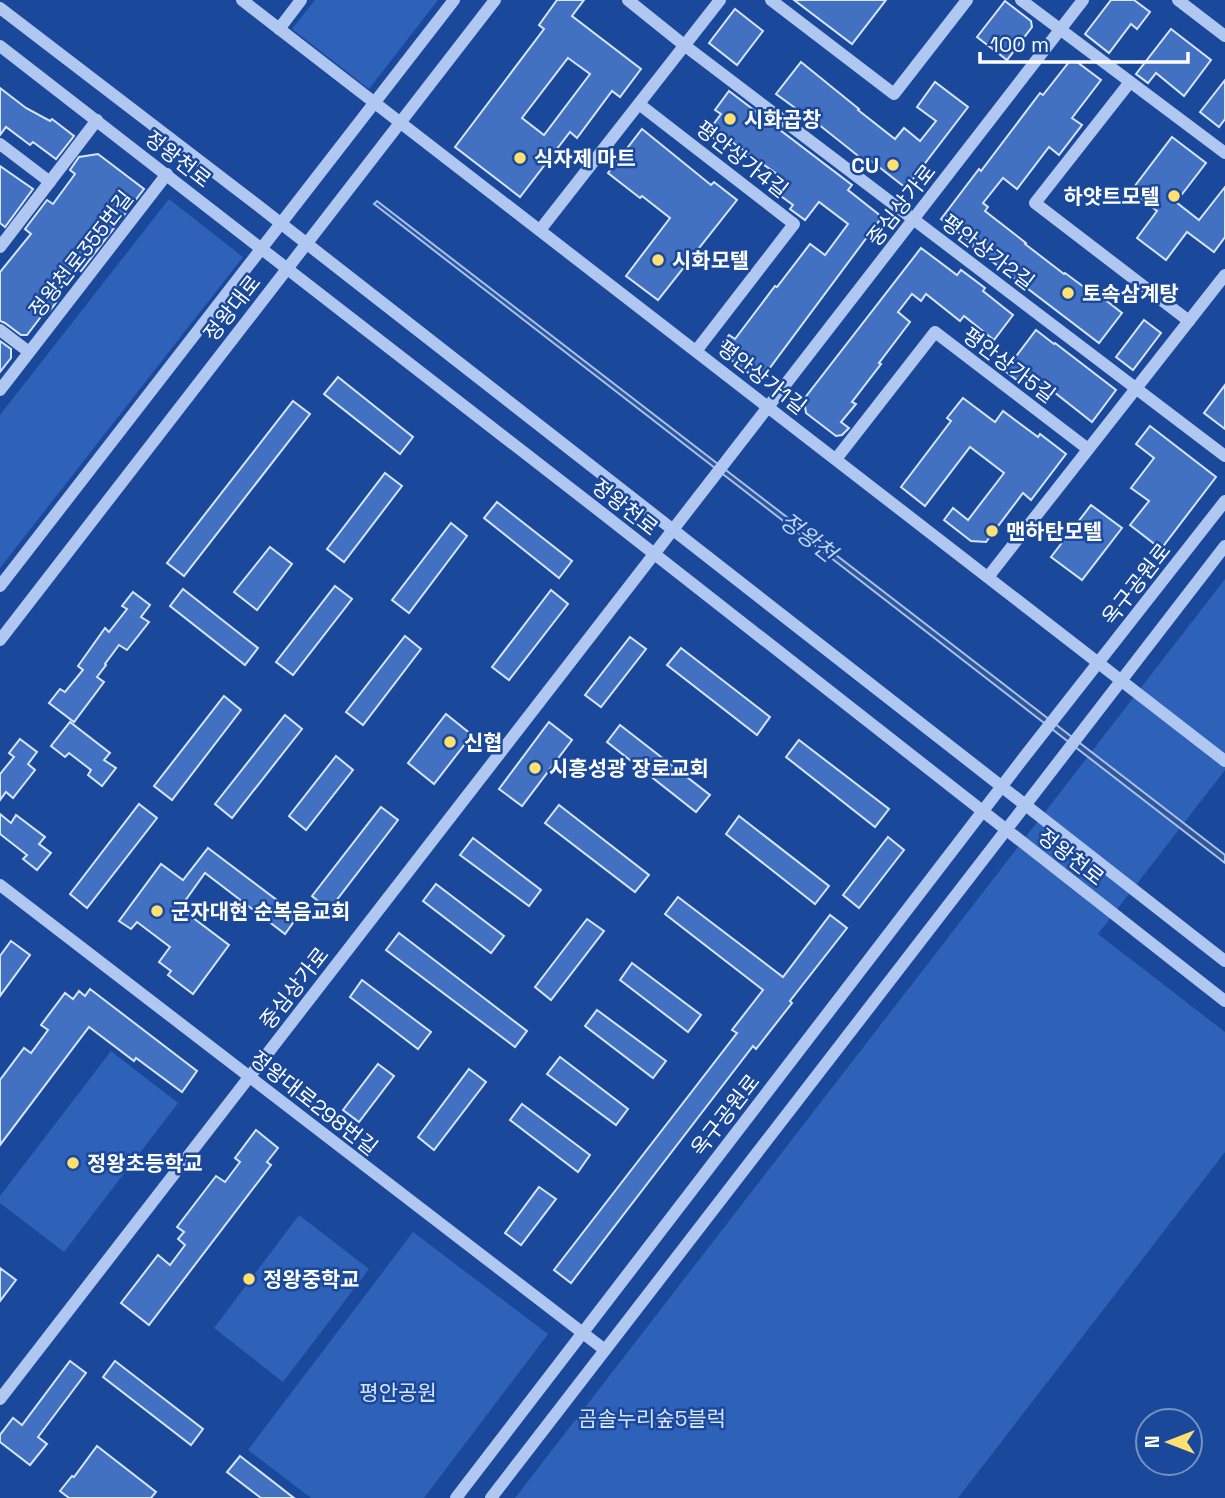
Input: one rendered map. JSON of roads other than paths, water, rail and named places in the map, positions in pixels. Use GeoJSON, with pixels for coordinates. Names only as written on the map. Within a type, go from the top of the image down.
{"type":"FeatureCollection","features":[{"type":"Feature","properties":{"kind":"street","name":"평안상가1길"},"geometry":{"type":"LineString","coordinates":[[242,0],[1225,761]]}},
{"type":"Feature","properties":{"kind":"street"},"geometry":{"type":"LineString","coordinates":[[279,29],[301,0]]}},
{"type":"Feature","properties":{"kind":"street","name":"정왕대로"},"geometry":{"type":"LineString","coordinates":[[0,586],[453,0]]}},
{"type":"Feature","properties":{"kind":"street","name":"정왕대로"},"geometry":{"type":"LineString","coordinates":[[0,640],[495,0]]}},
{"type":"Feature","properties":{"kind":"street","name":"평안상가2길"},"geometry":{"type":"LineString","coordinates":[[628,0],[1225,456]]}},
{"type":"Feature","properties":{"kind":"street"},"geometry":{"type":"LineString","coordinates":[[540,230],[720,0]]}},
{"type":"Feature","properties":{"kind":"street"},"geometry":{"type":"LineString","coordinates":[[771,0],[894,94],[967,0]]}},
{"type":"Feature","properties":{"kind":"street"},"geometry":{"type":"LineString","coordinates":[[1021,0],[1225,153]]}},
{"type":"Feature","properties":{"kind":"street","name":"중심상가로"},"geometry":{"type":"LineString","coordinates":[[0,1399],[1083,0]]}},
{"type":"Feature","properties":{"kind":"street"},"geometry":{"type":"LineString","coordinates":[[1178,0],[1225,36]]}},
{"type":"Feature","properties":{"kind":"street","name":"정왕천로"},"geometry":{"type":"LineString","coordinates":[[0,8],[307,243],[1225,961]]}},
{"type":"Feature","properties":{"kind":"street","name":"정왕천로"},"geometry":{"type":"LineString","coordinates":[[0,46],[1225,1001]]}},
{"type":"Feature","properties":{"kind":"street"},"geometry":{"type":"LineString","coordinates":[[1130,82],[1035,203],[1189,321]]}},
{"type":"Feature","properties":{"kind":"street","name":"평안상가4길"},"geometry":{"type":"LineString","coordinates":[[639,104],[794,224],[696,351]]}},
{"type":"Feature","properties":{"kind":"street"},"geometry":{"type":"LineString","coordinates":[[1,243],[97,120]]}},
{"type":"Feature","properties":{"kind":"street"},"geometry":{"type":"LineString","coordinates":[[0,144],[50,182]]}},
{"type":"Feature","properties":{"kind":"street","name":"정왕천로355번길"},"geometry":{"type":"LineString","coordinates":[[0,390],[167,174]]}},
{"type":"Feature","properties":{"kind":"street"},"geometry":{"type":"LineString","coordinates":[[988,577],[1225,275]]}},
{"type":"Feature","properties":{"kind":"street"},"geometry":{"type":"LineString","coordinates":[[0,330],[29,352]]}},
{"type":"Feature","properties":{"kind":"street","name":"평안상가5길"},"geometry":{"type":"LineString","coordinates":[[836,459],[935,332],[1088,449]]}},
{"type":"Feature","properties":{"kind":"street","name":"옥구공원로"},"geometry":{"type":"LineString","coordinates":[[456,1498],[1001,787],[1225,501]]}},
{"type":"Feature","properties":{"kind":"street"},"geometry":{"type":"LineString","coordinates":[[491,1498],[1225,547]]}},
{"type":"Feature","properties":{"kind":"street","name":"정왕대로298번길"},"geometry":{"type":"LineString","coordinates":[[0,885],[605,1350]]}},
{"type":"Feature","properties":{"kind":"water","name":"정왕천"},"geometry":{"type":"Polygon","coordinates":[[[377,201],[1225,855],[1225,863],[374,204],[377,201]]]}},
{"type":"Feature","properties":{"kind":"place","name":"시화곱창"},"geometry":{"type":"Point","coordinates":[730,119]}},
{"type":"Feature","properties":{"kind":"place","name":"식자제 마트"},"geometry":{"type":"Point","coordinates":[520,158]}},
{"type":"Feature","properties":{"kind":"place","name":"CU"},"geometry":{"type":"Point","coordinates":[893,165]}},
{"type":"Feature","properties":{"kind":"place","name":"하얏트모텔"},"geometry":{"type":"Point","coordinates":[1174,196]}},
{"type":"Feature","properties":{"kind":"place","name":"시화모텔"},"geometry":{"type":"Point","coordinates":[658,260]}},
{"type":"Feature","properties":{"kind":"place","name":"토속삼계탕"},"geometry":{"type":"Point","coordinates":[1068,293]}},
{"type":"Feature","properties":{"kind":"place","name":"맨하탄모텔"},"geometry":{"type":"Point","coordinates":[992,531]}},
{"type":"Feature","properties":{"kind":"place","name":"신협"},"geometry":{"type":"Point","coordinates":[450,742]}},
{"type":"Feature","properties":{"kind":"place","name":"시흥성광 장로교회"},"geometry":{"type":"Point","coordinates":[535,768]}},
{"type":"Feature","properties":{"kind":"place","name":"군자대현 순복음교회"},"geometry":{"type":"Point","coordinates":[157,911]}},
{"type":"Feature","properties":{"kind":"place","name":"정왕초등학교"},"geometry":{"type":"Point","coordinates":[73,1163]}},
{"type":"Feature","properties":{"kind":"place","name":"정왕중학교"},"geometry":{"type":"Point","coordinates":[249,1279]}},
{"type":"Feature","properties":{"kind":"park label","name":"평안공원"},"geometry":{"type":"Point","coordinates":[398,1392]}},
{"type":"Feature","properties":{"kind":"park label","name":"곰솔누리숲5블럭"},"geometry":{"type":"Point","coordinates":[652,1418]}}]}
